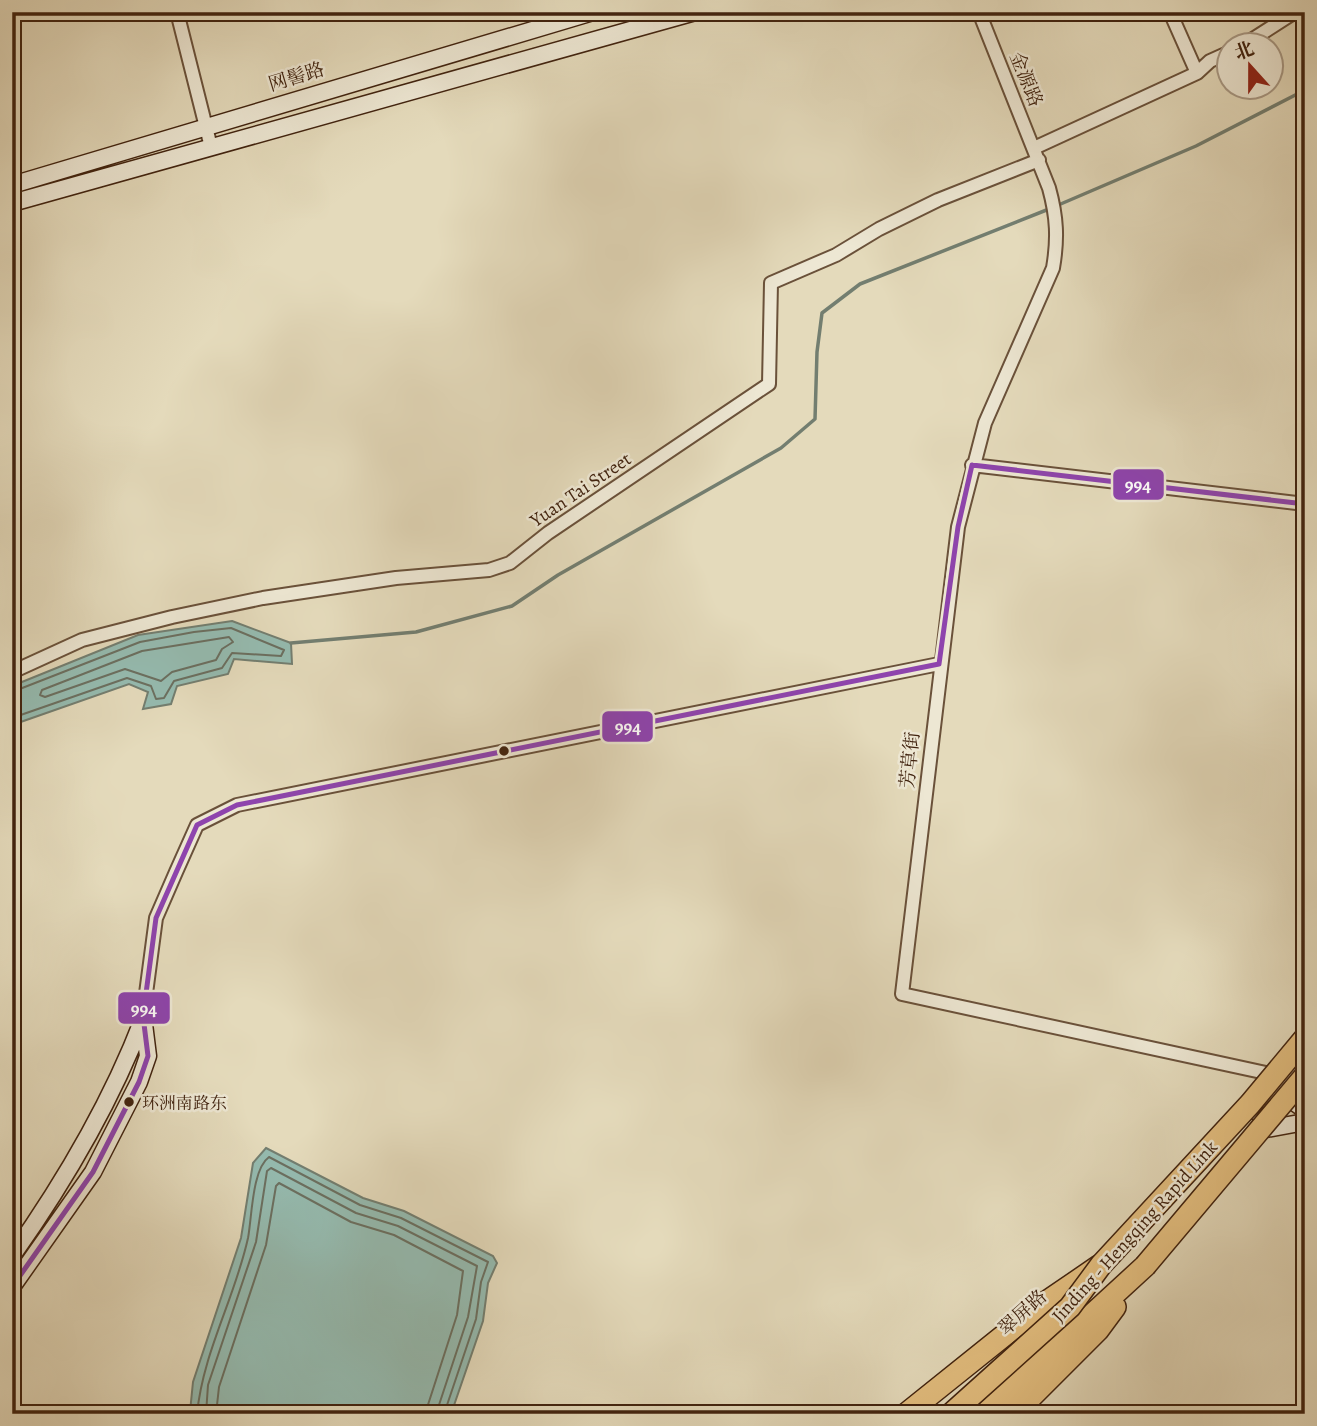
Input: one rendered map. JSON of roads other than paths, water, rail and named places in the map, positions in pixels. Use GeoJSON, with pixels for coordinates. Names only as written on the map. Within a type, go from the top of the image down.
{"type":"FeatureCollection","features":[{"type":"Feature","properties":{"kind":"highway","name":"Jinding - Hengqing Rapid Link"},"geometry":{"type":"LineString","coordinates":[[951,1414],[1070,1307],[1101,1265],[1250,1104],[1305,1038]]}},
{"type":"Feature","properties":{"kind":"highway","name":"Jinding - Hengqing Rapid Link"},"geometry":{"type":"LineString","coordinates":[[984,1414],[1145,1266],[1302,1093]]}},
{"type":"Feature","properties":{"kind":"highway"},"geometry":{"type":"LineString","coordinates":[[906,1414],[1042,1305],[1101,1265]]}},
{"type":"Feature","properties":{"kind":"highway"},"geometry":{"type":"LineString","coordinates":[[1014,1414],[1098,1331],[1145,1266]]}},
{"type":"Feature","properties":{"kind":"main road","name":"网髻路"},"geometry":{"type":"LineString","coordinates":[[12,185],[593,12]]}},
{"type":"Feature","properties":{"kind":"main road"},"geometry":{"type":"LineString","coordinates":[[12,203],[695,12]]}},
{"type":"Feature","properties":{"kind":"main road"},"geometry":{"type":"LineString","coordinates":[[12,1256],[65,1180],[121,1077],[144,1016]]}},
{"type":"Feature","properties":{"kind":"main road"},"geometry":{"type":"LineString","coordinates":[[12,1287],[93,1172],[138,1082],[149,1056],[144,1016]]}},
{"type":"Feature","properties":{"kind":"main road","name":"翠屏路"},"geometry":{"type":"LineString","coordinates":[[938,1414],[1120,1251],[1280,1087],[1305,1056]]}},
{"type":"Feature","properties":{"kind":"main road"},"geometry":{"type":"LineString","coordinates":[[978,1414],[1054,1347],[1147,1256],[1302,1093],[1280,1087]]}},
{"type":"Feature","properties":{"kind":"main road"},"geometry":{"type":"LineString","coordinates":[[1266,1129],[1305,1122]]}},
{"type":"Feature","properties":{"kind":"street"},"geometry":{"type":"LineString","coordinates":[[177,12],[211,147]]}},
{"type":"Feature","properties":{"kind":"street","name":"金源路"},"geometry":{"type":"LineString","coordinates":[[979,12],[1037,154]]}},
{"type":"Feature","properties":{"kind":"street"},"geometry":{"type":"LineString","coordinates":[[1170,12],[1197,73]]}},
{"type":"Feature","properties":{"kind":"street"},"geometry":{"type":"LineString","coordinates":[[1264,32],[1295,12]]}},
{"type":"Feature","properties":{"kind":"street"},"geometry":{"type":"LineString","coordinates":[[1037,154],[1197,73],[1216,58]]}},
{"type":"Feature","properties":{"kind":"street","name":"芳草街"},"geometry":{"type":"LineString","coordinates":[[1037,154],[1056,213],[1058,241],[1053,268],[985,423],[958,527],[939,664],[902,994],[1266,1073],[1280,1087]]}},
{"type":"Feature","properties":{"kind":"street","name":"Yuan Tai Street"},"geometry":{"type":"LineString","coordinates":[[12,673],[82,640],[172,617],[396,578],[489,570],[510,563],[548,533],[769,384],[771,283],[836,255],[879,229],[1037,154]]}},
{"type":"Feature","properties":{"kind":"street"},"geometry":{"type":"LineString","coordinates":[[972,465],[1305,503]]}},
{"type":"Feature","properties":{"kind":"street"},"geometry":{"type":"LineString","coordinates":[[144,1016],[156,918],[197,825],[216,813],[237,805],[939,664]]}},
{"type":"Feature","properties":{"kind":"water"},"geometry":{"type":"Polygon","coordinates":[[[232,621],[291,643],[292,664],[234,659],[228,674],[177,686],[171,704],[143,709],[148,692],[129,684],[12,725],[12,686],[138,635],[232,621]]]}},
{"type":"Feature","properties":{"kind":"water"},"geometry":{"type":"Polygon","coordinates":[[[266,1148],[363,1198],[404,1211],[493,1256],[497,1263],[488,1283],[483,1321],[451,1414],[190,1412],[193,1382],[241,1238],[253,1163],[266,1148]]]}},
{"type":"Feature","properties":{"kind":"waterway"},"geometry":{"type":"LineString","coordinates":[[1056,206],[1196,146],[1305,90]]}},
{"type":"Feature","properties":{"kind":"waterway"},"geometry":{"type":"LineString","coordinates":[[291,643],[416,632],[512,606],[558,575],[781,448],[815,419],[817,352],[822,313],[860,284],[1049,209]]}},
{"type":"Feature","properties":{"kind":"place","name":"环洲南路东"},"geometry":{"type":"Point","coordinates":[129,1102]}}]}
